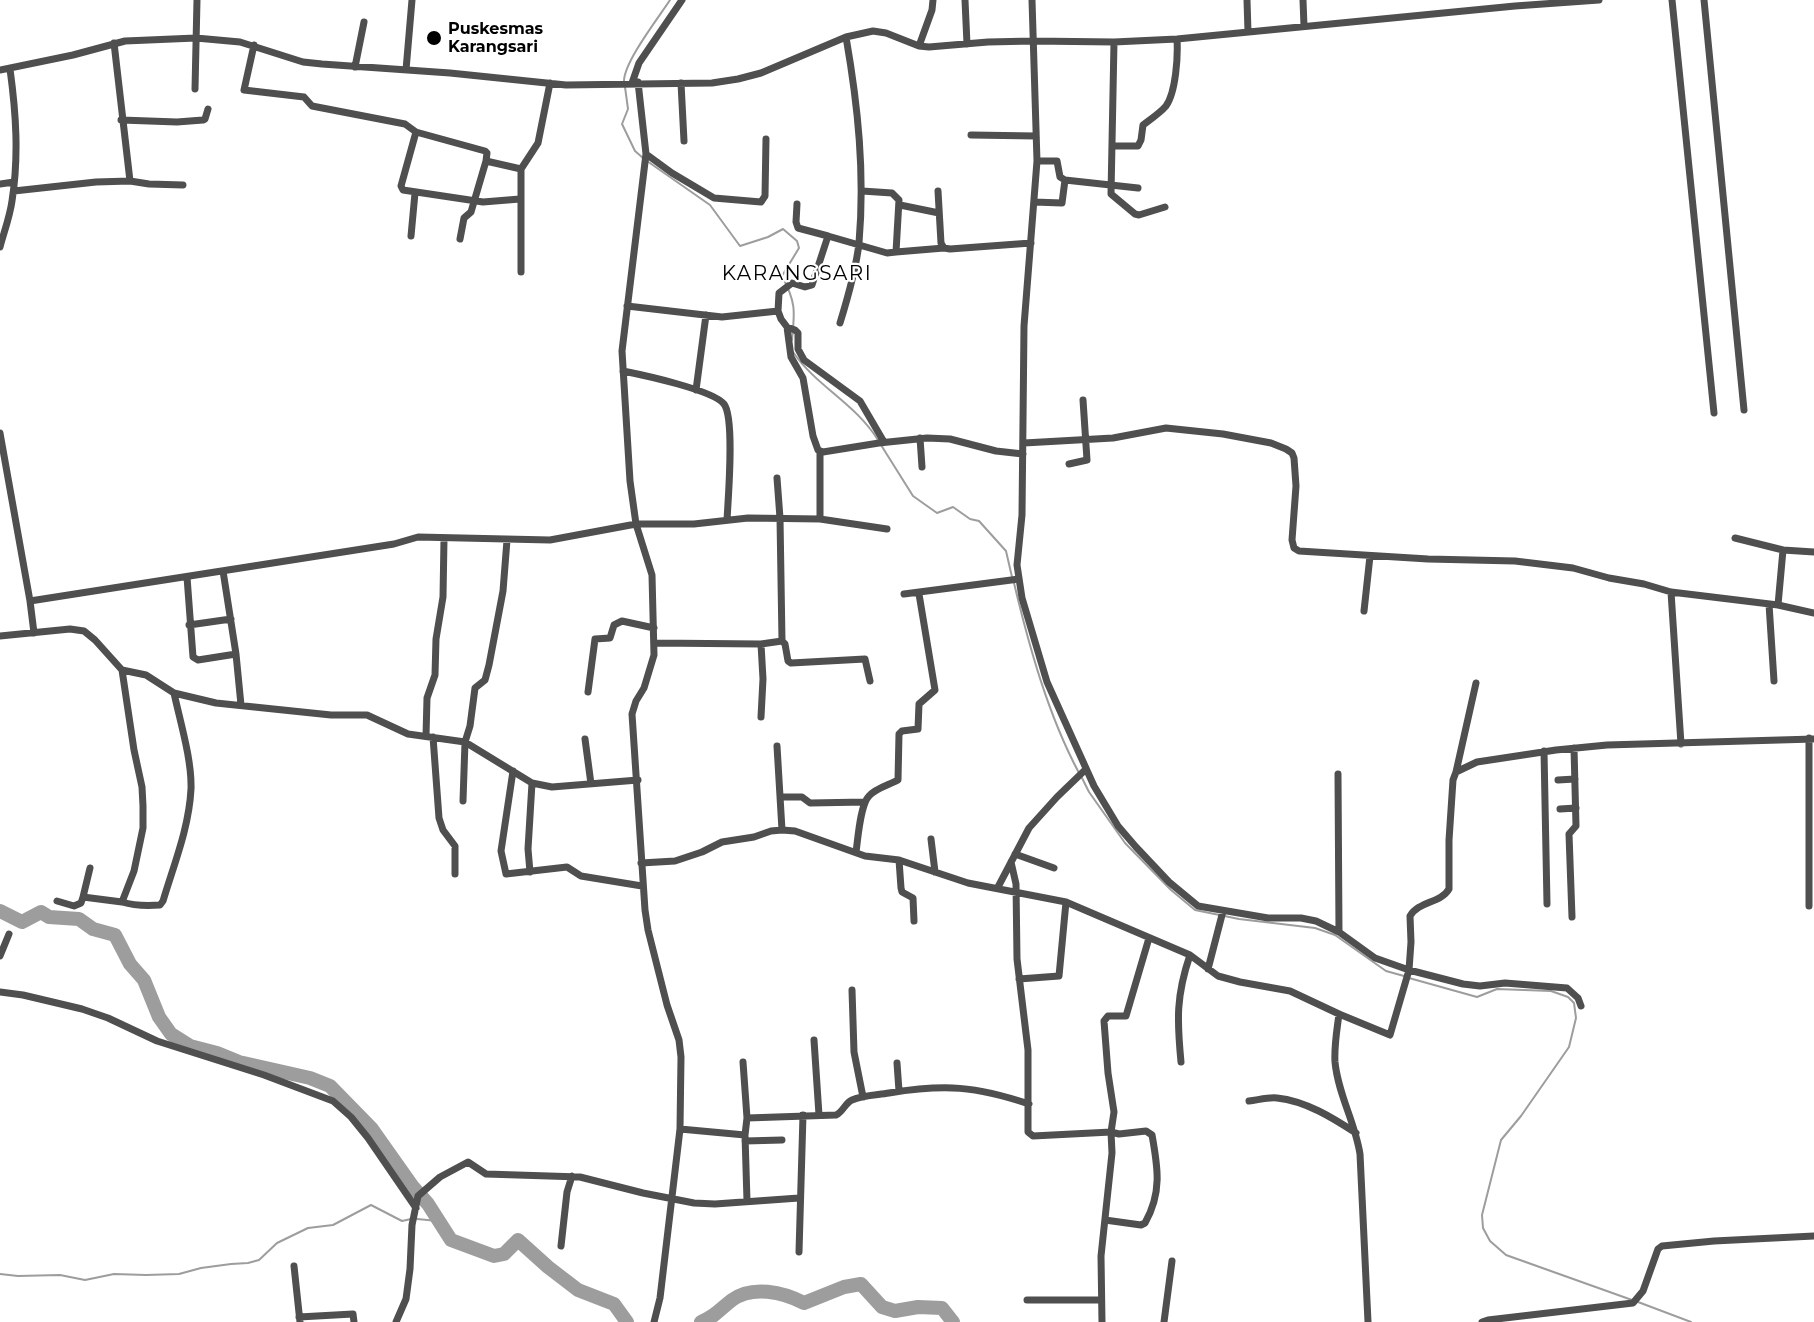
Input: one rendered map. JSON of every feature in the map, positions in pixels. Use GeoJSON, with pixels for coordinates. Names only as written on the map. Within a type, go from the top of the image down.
{"type":"FeatureCollection","features":[{"type":"Feature","properties":{"kind":"street"},"geometry":{"type":"LineString","coordinates":[[195,88],[197,0]]}},
{"type":"Feature","properties":{"kind":"street"},"geometry":{"type":"LineString","coordinates":[[406,70],[412,0]]}},
{"type":"Feature","properties":{"kind":"street"},"geometry":{"type":"LineString","coordinates":[[654,1322],[660,1298],[680,1129],[680,1048],[648,930],[642,886],[638,780],[632,714],[654,656],[654,627],[652,575],[636,524],[630,481],[622,351],[646,154],[630,83],[639,63],[681,0]]}},
{"type":"Feature","properties":{"kind":"street"},"geometry":{"type":"LineString","coordinates":[[919,46],[933,10],[933,0]]}},
{"type":"Feature","properties":{"kind":"street"},"geometry":{"type":"LineString","coordinates":[[965,0],[967,44]]}},
{"type":"Feature","properties":{"kind":"street"},"geometry":{"type":"LineString","coordinates":[[1032,0],[1037,161],[1024,326],[1022,515],[1015,580],[1047,682],[1081,774],[1118,826],[1169,882],[1198,906],[1223,914],[1308,920],[1339,932],[1375,958],[1408,974],[1480,986],[1505,983],[1567,988],[1578,998],[1581,1006]]}},
{"type":"Feature","properties":{"kind":"street"},"geometry":{"type":"LineString","coordinates":[[1247,0],[1248,32]]}},
{"type":"Feature","properties":{"kind":"street"},"geometry":{"type":"LineString","coordinates":[[1303,0],[1304,26]]}},
{"type":"Feature","properties":{"kind":"street"},"geometry":{"type":"LineString","coordinates":[[0,70],[114,43],[196,38],[254,45],[303,62],[354,67],[550,83],[712,82],[761,73],[846,37],[866,32],[879,32],[919,46],[946,47],[1033,41],[1114,42],[1177,39],[1599,0]]}},
{"type":"Feature","properties":{"kind":"street"},"geometry":{"type":"LineString","coordinates":[[1672,0],[1714,413]]}},
{"type":"Feature","properties":{"kind":"street"},"geometry":{"type":"LineString","coordinates":[[1704,0],[1744,410]]}},
{"type":"Feature","properties":{"kind":"street"},"geometry":{"type":"LineString","coordinates":[[354,67],[364,22]]}},
{"type":"Feature","properties":{"kind":"street"},"geometry":{"type":"LineString","coordinates":[[840,323],[859,244],[862,191],[858,111],[846,37]]}},
{"type":"Feature","properties":{"kind":"street"},"geometry":{"type":"LineString","coordinates":[[1113,146],[1138,146],[1142,140],[1143,125],[1168,103],[1178,62],[1177,39]]}},
{"type":"Feature","properties":{"kind":"street"},"geometry":{"type":"LineString","coordinates":[[1114,42],[1111,194],[1139,215],[1165,207]]}},
{"type":"Feature","properties":{"kind":"street"},"geometry":{"type":"LineString","coordinates":[[114,43],[129,181]]}},
{"type":"Feature","properties":{"kind":"street"},"geometry":{"type":"LineString","coordinates":[[254,45],[244,90],[304,97],[312,106],[405,124],[416,132],[484,151],[487,155],[486,161],[471,212],[464,218],[460,239]]}},
{"type":"Feature","properties":{"kind":"street"},"geometry":{"type":"LineString","coordinates":[[0,247],[12,204],[15,182],[17,143],[10,69]]}},
{"type":"Feature","properties":{"kind":"street"},"geometry":{"type":"LineString","coordinates":[[521,272],[521,169],[538,143],[550,83]]}},
{"type":"Feature","properties":{"kind":"street"},"geometry":{"type":"LineString","coordinates":[[681,83],[684,141]]}},
{"type":"Feature","properties":{"kind":"street"},"geometry":{"type":"LineString","coordinates":[[121,120],[177,122],[203,120],[208,109]]}},
{"type":"Feature","properties":{"kind":"street"},"geometry":{"type":"LineString","coordinates":[[416,132],[401,186],[404,190],[474,201],[520,200]]}},
{"type":"Feature","properties":{"kind":"street"},"geometry":{"type":"LineString","coordinates":[[971,135],[1036,136]]}},
{"type":"Feature","properties":{"kind":"street"},"geometry":{"type":"LineString","coordinates":[[646,154],[672,173],[714,198],[761,202],[765,196],[766,139]]}},
{"type":"Feature","properties":{"kind":"street"},"geometry":{"type":"LineString","coordinates":[[486,161],[521,169]]}},
{"type":"Feature","properties":{"kind":"street"},"geometry":{"type":"LineString","coordinates":[[1037,161],[1057,161],[1060,177],[1065,180],[1138,188]]}},
{"type":"Feature","properties":{"kind":"street"},"geometry":{"type":"LineString","coordinates":[[1034,202],[1062,203],[1065,180]]}},
{"type":"Feature","properties":{"kind":"street"},"geometry":{"type":"LineString","coordinates":[[14,191],[96,182],[129,181],[183,185]]}},
{"type":"Feature","properties":{"kind":"street"},"geometry":{"type":"LineString","coordinates":[[0,184],[15,182]]}},
{"type":"Feature","properties":{"kind":"street"},"geometry":{"type":"LineString","coordinates":[[862,191],[896,196],[900,205],[896,252]]}},
{"type":"Feature","properties":{"kind":"street"},"geometry":{"type":"LineString","coordinates":[[938,191],[941,243],[944,248]]}},
{"type":"Feature","properties":{"kind":"street"},"geometry":{"type":"LineString","coordinates":[[411,236],[415,193]]}},
{"type":"Feature","properties":{"kind":"street"},"geometry":{"type":"LineString","coordinates":[[797,204],[798,228],[887,253],[1031,243]]}},
{"type":"Feature","properties":{"kind":"street"},"geometry":{"type":"LineString","coordinates":[[900,205],[939,213]]}},
{"type":"Feature","properties":{"kind":"street"},"geometry":{"type":"LineString","coordinates":[[820,519],[820,452],[815,444],[803,378],[795,355],[798,333],[781,319],[778,311],[778,297],[781,290],[792,283],[808,286],[828,236]]}},
{"type":"Feature","properties":{"kind":"street"},"geometry":{"type":"LineString","coordinates":[[627,306],[729,317],[778,311]]}},
{"type":"Feature","properties":{"kind":"street"},"geometry":{"type":"LineString","coordinates":[[696,390],[706,315]]}},
{"type":"Feature","properties":{"kind":"street"},"geometry":{"type":"LineString","coordinates":[[795,355],[860,401],[882,443]]}},
{"type":"Feature","properties":{"kind":"street"},"geometry":{"type":"LineString","coordinates":[[623,371],[684,385],[723,402],[727,409],[729,479],[727,520]]}},
{"type":"Feature","properties":{"kind":"street"},"geometry":{"type":"LineString","coordinates":[[1069,464],[1087,460],[1083,400]]}},
{"type":"Feature","properties":{"kind":"street"},"geometry":{"type":"LineString","coordinates":[[1024,443],[1113,438],[1177,429],[1223,434],[1271,443],[1286,449],[1292,453],[1294,458],[1296,486],[1292,540],[1294,548],[1299,551],[1428,560],[1515,561],[1573,568],[1671,592],[1778,605],[1814,613]]}},
{"type":"Feature","properties":{"kind":"street"},"geometry":{"type":"LineString","coordinates":[[0,433],[34,633]]}},
{"type":"Feature","properties":{"kind":"street"},"geometry":{"type":"LineString","coordinates":[[820,452],[920,438],[950,439],[996,451],[1023,454]]}},
{"type":"Feature","properties":{"kind":"street"},"geometry":{"type":"LineString","coordinates":[[920,438],[922,467]]}},
{"type":"Feature","properties":{"kind":"street"},"geometry":{"type":"LineString","coordinates":[[777,478],[782,641],[785,644],[788,662],[865,659],[870,681]]}},
{"type":"Feature","properties":{"kind":"street"},"geometry":{"type":"LineString","coordinates":[[30,601],[394,544],[418,537],[507,540],[568,538],[636,524],[694,524],[748,518],[820,519],[887,530]]}},
{"type":"Feature","properties":{"kind":"street"},"geometry":{"type":"LineString","coordinates":[[1735,538],[1782,550],[1814,552]]}},
{"type":"Feature","properties":{"kind":"street"},"geometry":{"type":"LineString","coordinates":[[444,539],[443,597],[436,639],[435,675],[427,698],[439,818],[443,830],[454,846],[455,874]]}},
{"type":"Feature","properties":{"kind":"street"},"geometry":{"type":"LineString","coordinates":[[463,801],[465,742],[470,726],[475,687],[484,681],[489,665],[505,577],[507,540]]}},
{"type":"Feature","properties":{"kind":"street"},"geometry":{"type":"LineString","coordinates":[[1778,605],[1782,550]]}},
{"type":"Feature","properties":{"kind":"street"},"geometry":{"type":"LineString","coordinates":[[1364,611],[1370,556]]}},
{"type":"Feature","properties":{"kind":"street"},"geometry":{"type":"LineString","coordinates":[[223,571],[236,654],[241,705]]}},
{"type":"Feature","properties":{"kind":"street"},"geometry":{"type":"LineString","coordinates":[[187,577],[192,654],[196,659],[236,654]]}},
{"type":"Feature","properties":{"kind":"street"},"geometry":{"type":"LineString","coordinates":[[904,594],[919,594],[1015,580]]}},
{"type":"Feature","properties":{"kind":"street"},"geometry":{"type":"LineString","coordinates":[[1671,592],[1681,744]]}},
{"type":"Feature","properties":{"kind":"street"},"geometry":{"type":"LineString","coordinates":[[856,852],[865,802],[877,790],[898,780],[899,734],[902,731],[918,729],[919,704],[935,690],[919,594]]}},
{"type":"Feature","properties":{"kind":"street"},"geometry":{"type":"LineString","coordinates":[[1769,604],[1774,681]]}},
{"type":"Feature","properties":{"kind":"street"},"geometry":{"type":"LineString","coordinates":[[189,625],[231,619]]}},
{"type":"Feature","properties":{"kind":"street"},"geometry":{"type":"LineString","coordinates":[[588,692],[595,639],[610,638],[614,626],[622,621],[654,627]]}},
{"type":"Feature","properties":{"kind":"street"},"geometry":{"type":"LineString","coordinates":[[0,636],[70,629],[84,631],[122,670],[142,787],[143,806],[143,828],[134,870],[122,902]]}},
{"type":"Feature","properties":{"kind":"street"},"geometry":{"type":"LineString","coordinates":[[654,643],[761,644],[782,641]]}},
{"type":"Feature","properties":{"kind":"street"},"geometry":{"type":"LineString","coordinates":[[761,644],[763,680],[761,717]]}},
{"type":"Feature","properties":{"kind":"street"},"geometry":{"type":"LineString","coordinates":[[122,670],[146,675],[174,693],[216,703],[331,715],[367,715],[408,734],[465,742],[532,783],[552,787],[638,780]]}},
{"type":"Feature","properties":{"kind":"street"},"geometry":{"type":"LineString","coordinates":[[641,863],[675,861],[722,842],[783,830],[795,831],[865,856],[899,860],[968,883],[1066,902],[1191,955],[1208,969],[1225,978],[1290,991],[1390,1035],[1408,974],[1410,916],[1418,907],[1445,895],[1449,889],[1453,780],[1476,683]]}},
{"type":"Feature","properties":{"kind":"street"},"geometry":{"type":"LineString","coordinates":[[83,897],[151,906],[163,901],[185,830],[191,787],[186,748],[174,693]]}},
{"type":"Feature","properties":{"kind":"street"},"geometry":{"type":"LineString","coordinates":[[585,739],[591,784]]}},
{"type":"Feature","properties":{"kind":"street"},"geometry":{"type":"LineString","coordinates":[[1456,772],[1477,762],[1575,748],[1811,739],[1809,906]]}},
{"type":"Feature","properties":{"kind":"street"},"geometry":{"type":"LineString","coordinates":[[777,746],[783,830]]}},
{"type":"Feature","properties":{"kind":"street"},"geometry":{"type":"LineString","coordinates":[[1572,917],[1569,834],[1576,826],[1575,748]]}},
{"type":"Feature","properties":{"kind":"street"},"geometry":{"type":"LineString","coordinates":[[1544,751],[1547,904]]}},
{"type":"Feature","properties":{"kind":"street"},"geometry":{"type":"LineString","coordinates":[[513,771],[501,850],[506,874],[567,867],[581,876],[642,886]]}},
{"type":"Feature","properties":{"kind":"street"},"geometry":{"type":"LineString","coordinates":[[998,887],[1029,828],[1081,774]]}},
{"type":"Feature","properties":{"kind":"street"},"geometry":{"type":"LineString","coordinates":[[1338,774],[1339,932]]}},
{"type":"Feature","properties":{"kind":"street"},"geometry":{"type":"LineString","coordinates":[[1558,780],[1575,779]]}},
{"type":"Feature","properties":{"kind":"street"},"geometry":{"type":"LineString","coordinates":[[530,872],[528,849],[532,783]]}},
{"type":"Feature","properties":{"kind":"street"},"geometry":{"type":"LineString","coordinates":[[780,797],[802,797],[809,803],[865,802]]}},
{"type":"Feature","properties":{"kind":"street"},"geometry":{"type":"LineString","coordinates":[[1560,809],[1576,808]]}},
{"type":"Feature","properties":{"kind":"street"},"geometry":{"type":"LineString","coordinates":[[931,839],[935,872]]}},
{"type":"Feature","properties":{"kind":"street"},"geometry":{"type":"LineString","coordinates":[[1016,854],[1054,868]]}},
{"type":"Feature","properties":{"kind":"street"},"geometry":{"type":"LineString","coordinates":[[899,860],[901,888],[913,898],[914,921]]}},
{"type":"Feature","properties":{"kind":"street"},"geometry":{"type":"LineString","coordinates":[[1011,862],[1016,891],[1017,959],[1028,1050],[1028,1132],[1033,1136],[1149,1132],[1153,1143],[1158,1183],[1156,1197],[1144,1224],[1105,1220]]}},
{"type":"Feature","properties":{"kind":"street"},"geometry":{"type":"LineString","coordinates":[[57,901],[74,906],[81,903],[90,868]]}},
{"type":"Feature","properties":{"kind":"street"},"geometry":{"type":"LineString","coordinates":[[1020,979],[1059,976],[1066,902]]}},
{"type":"Feature","properties":{"kind":"street"},"geometry":{"type":"LineString","coordinates":[[1208,969],[1223,914]]}},
{"type":"Feature","properties":{"kind":"street"},"geometry":{"type":"LineString","coordinates":[[0,956],[9,934]]}},
{"type":"Feature","properties":{"kind":"street"},"geometry":{"type":"LineString","coordinates":[[1102,1322],[1101,1257],[1114,1112],[1104,1021],[1108,1016],[1126,1016],[1149,938]]}},
{"type":"Feature","properties":{"kind":"street"},"geometry":{"type":"LineString","coordinates":[[1181,1062],[1177,1005],[1183,975],[1191,955]]}},
{"type":"Feature","properties":{"kind":"street"},"geometry":{"type":"LineString","coordinates":[[852,990],[854,1052],[863,1097]]}},
{"type":"Feature","properties":{"kind":"street"},"geometry":{"type":"LineString","coordinates":[[0,992],[82,1009],[108,1018],[157,1041],[333,1101],[351,1117],[368,1138],[416,1210]]}},
{"type":"Feature","properties":{"kind":"street"},"geometry":{"type":"LineString","coordinates":[[1339,1014],[1335,1064],[1340,1088],[1356,1133],[1362,1175],[1368,1322]]}},
{"type":"Feature","properties":{"kind":"street"},"geometry":{"type":"LineString","coordinates":[[814,1041],[819,1115]]}},
{"type":"Feature","properties":{"kind":"street"},"geometry":{"type":"LineString","coordinates":[[743,1062],[747,1118],[745,1138],[747,1202]]}},
{"type":"Feature","properties":{"kind":"street"},"geometry":{"type":"LineString","coordinates":[[897,1063],[899,1091]]}},
{"type":"Feature","properties":{"kind":"street"},"geometry":{"type":"LineString","coordinates":[[747,1118],[840,1113],[850,1100],[914,1088],[970,1088],[994,1092],[1029,1104]]}},
{"type":"Feature","properties":{"kind":"street"},"geometry":{"type":"LineString","coordinates":[[1249,1101],[1277,1098],[1301,1104],[1326,1114],[1356,1133]]}},
{"type":"Feature","properties":{"kind":"street"},"geometry":{"type":"LineString","coordinates":[[799,1252],[803,1116]]}},
{"type":"Feature","properties":{"kind":"street"},"geometry":{"type":"LineString","coordinates":[[680,1129],[745,1138],[782,1140]]}},
{"type":"Feature","properties":{"kind":"street"},"geometry":{"type":"LineString","coordinates":[[396,1322],[406,1299],[412,1225],[420,1194],[440,1177],[468,1162],[486,1174],[572,1176],[670,1200],[715,1204],[799,1198]]}},
{"type":"Feature","properties":{"kind":"street"},"geometry":{"type":"LineString","coordinates":[[561,1246],[567,1192],[572,1176]]}},
{"type":"Feature","properties":{"kind":"street"},"geometry":{"type":"LineString","coordinates":[[1482,1322],[1636,1301],[1648,1278],[1658,1249],[1662,1246],[1814,1236]]}},
{"type":"Feature","properties":{"kind":"street"},"geometry":{"type":"LineString","coordinates":[[1164,1322],[1172,1261]]}},
{"type":"Feature","properties":{"kind":"street"},"geometry":{"type":"LineString","coordinates":[[294,1266],[300,1319],[353,1314],[354,1322]]}},
{"type":"Feature","properties":{"kind":"street"},"geometry":{"type":"LineString","coordinates":[[1027,1300],[1101,1300]]}},
{"type":"Feature","properties":{"kind":"waterway"},"geometry":{"type":"LineString","coordinates":[[624,82],[625,74],[635,52],[670,0]]}},
{"type":"Feature","properties":{"kind":"waterway"},"geometry":{"type":"LineString","coordinates":[[625,87],[628,109],[622,124],[635,151],[643,158]]}},
{"type":"Feature","properties":{"kind":"waterway"},"geometry":{"type":"LineString","coordinates":[[647,161],[710,205],[740,246],[768,237],[783,229],[797,241],[799,248],[782,276],[790,293],[793,307],[792,340]]}},
{"type":"Feature","properties":{"kind":"waterway"},"geometry":{"type":"LineString","coordinates":[[793,352],[813,375],[869,427],[878,440]]}},
{"type":"Feature","properties":{"kind":"waterway"},"geometry":{"type":"LineString","coordinates":[[881,445],[913,496],[937,513],[953,507],[970,519],[979,521],[1006,551],[1012,577]]}},
{"type":"Feature","properties":{"kind":"waterway"},"geometry":{"type":"LineString","coordinates":[[1014,583],[1040,680],[1058,728],[1079,773]]}},
{"type":"Feature","properties":{"kind":"waterway"},"geometry":{"type":"LineString","coordinates":[[1082,778],[1089,792],[1125,843],[1171,890],[1195,910],[1239,919],[1315,928],[1335,935],[1386,971],[1404,976]]}},
{"type":"Feature","properties":{"kind":"waterway"},"geometry":{"type":"LineString","coordinates":[[0,911],[22,922],[41,912],[49,917],[79,919],[93,929],[115,935],[130,964],[144,980],[159,1017],[171,1034],[190,1046],[239,1062],[310,1078],[330,1086],[372,1129],[413,1187],[428,1204],[451,1240],[494,1256],[504,1254],[518,1240],[578,1290],[614,1304],[627,1322]]}},
{"type":"Feature","properties":{"kind":"waterway"},"geometry":{"type":"LineString","coordinates":[[1409,978],[1477,997],[1497,989],[1551,991],[1568,997],[1574,1003],[1576,1018],[1569,1047],[1521,1116],[1501,1140],[1482,1215],[1483,1228],[1490,1241],[1506,1255],[1632,1300]]}},
{"type":"Feature","properties":{"kind":"waterway"},"geometry":{"type":"LineString","coordinates":[[0,1274],[60,1275],[85,1280],[114,1274],[179,1274],[201,1268],[259,1260],[277,1243],[308,1228],[333,1225],[371,1205],[402,1221],[411,1219]]}},
{"type":"Feature","properties":{"kind":"waterway"},"geometry":{"type":"LineString","coordinates":[[417,1219],[438,1221]]}},
{"type":"Feature","properties":{"kind":"waterway"},"geometry":{"type":"LineString","coordinates":[[701,1322],[740,1295],[758,1291],[777,1293],[804,1303],[844,1287],[861,1284],[882,1307],[895,1311],[918,1307],[942,1308],[953,1322]]}},
{"type":"Feature","properties":{"kind":"waterway"},"geometry":{"type":"LineString","coordinates":[[1638,1302],[1691,1322]]}},
{"type":"Feature","properties":{"kind":"place","name":"Puskesmas Karangsari"},"geometry":{"type":"Point","coordinates":[434,38]}},
{"type":"Feature","properties":{"kind":"district","name":"KARANGSARI"},"geometry":{"type":"Point","coordinates":[797,274]}}]}
